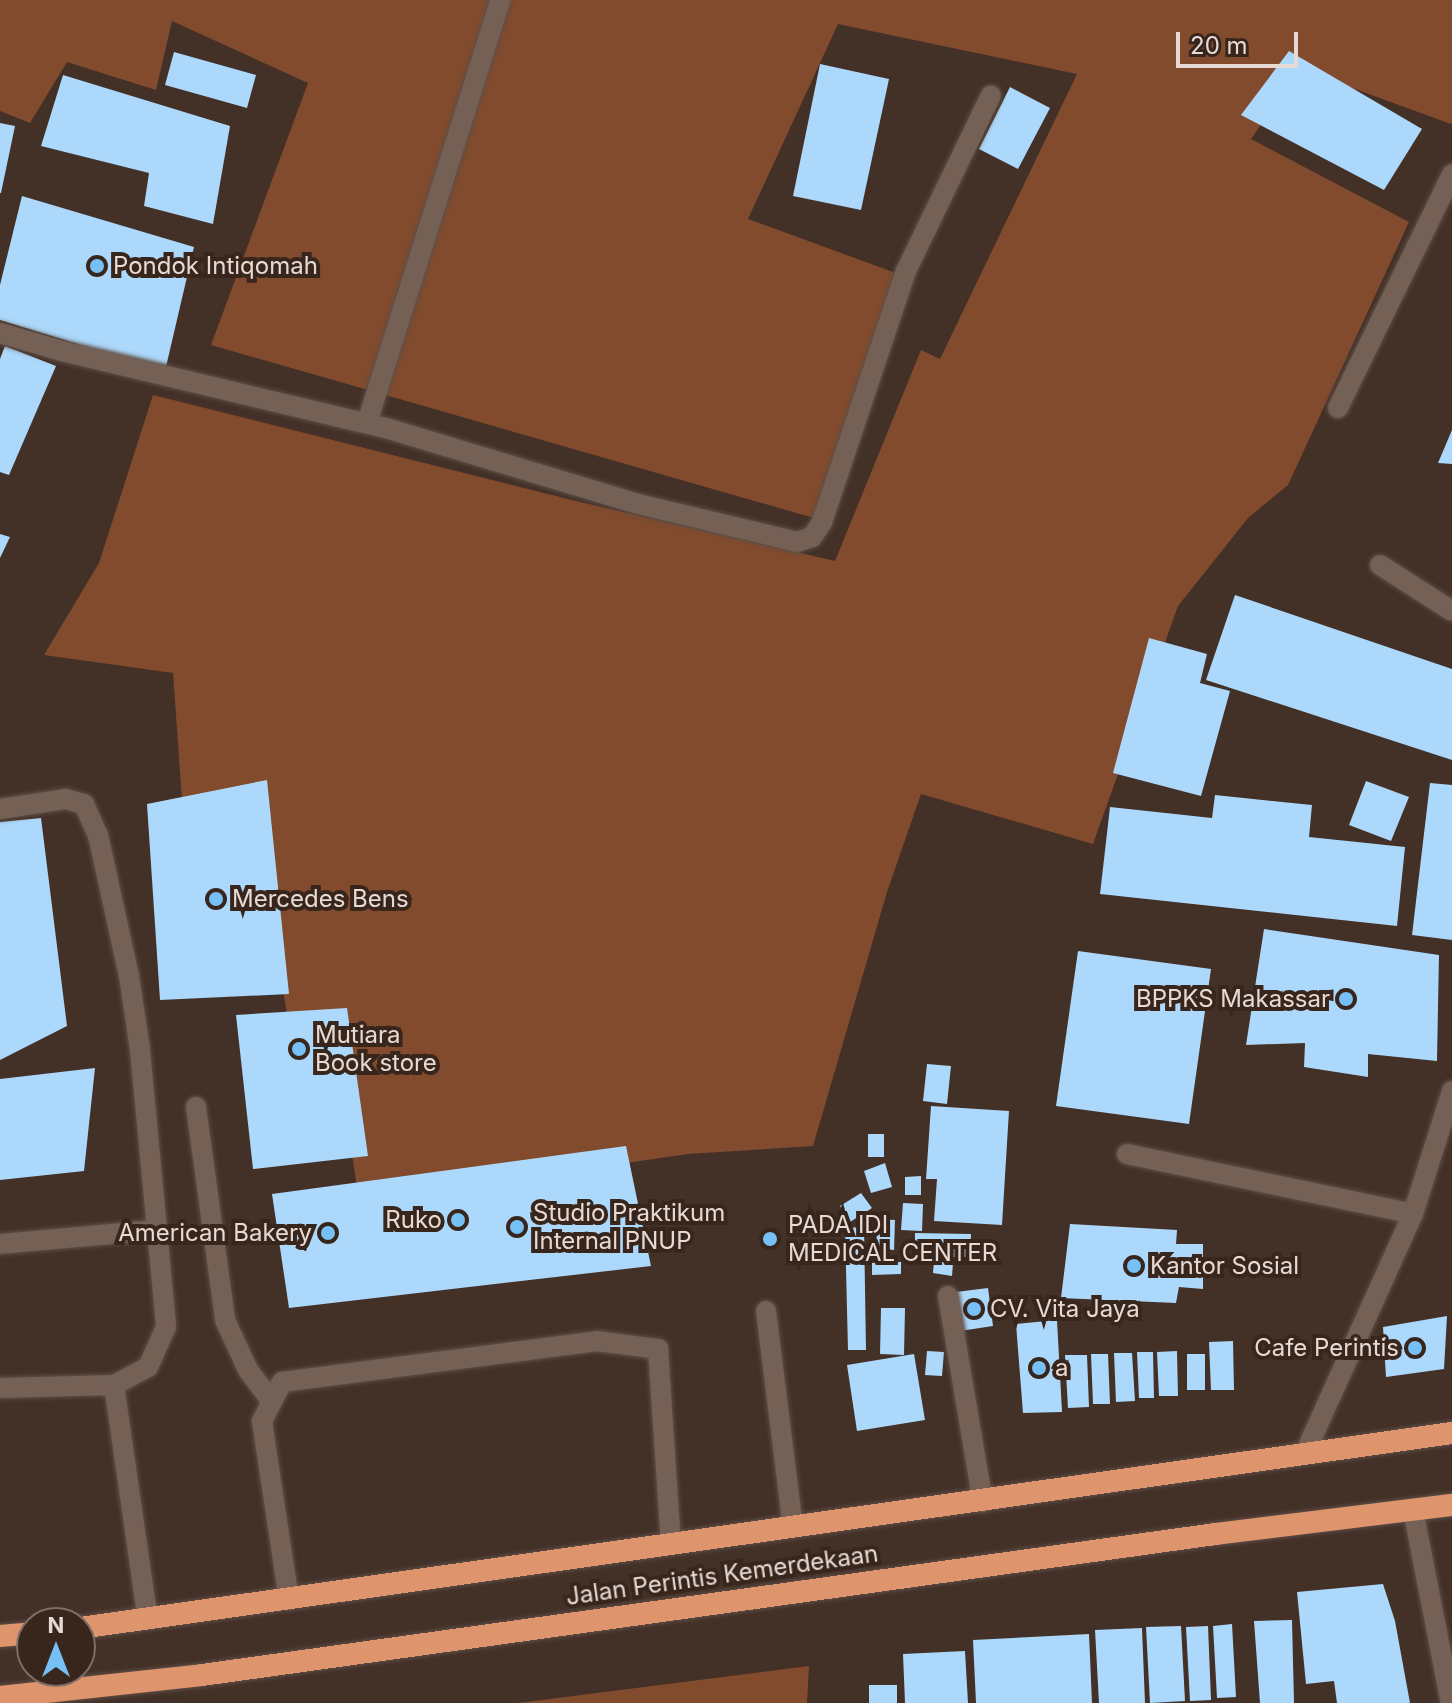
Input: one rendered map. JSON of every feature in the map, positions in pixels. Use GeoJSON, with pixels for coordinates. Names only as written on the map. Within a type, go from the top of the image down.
{"type":"FeatureCollection","features":[{"type":"Feature","properties":{"kind":"highway","name":"Jalan Perintis Kemerdekaan"},"geometry":{"type":"LineString","coordinates":[[96,1626],[1452,1433]]}},
{"type":"Feature","properties":{"kind":"highway","name":"Jalan Perintis Kemerdekaan"},"geometry":{"type":"LineString","coordinates":[[0,1697],[100,1695],[1199,1536],[1452,1505]]}},
{"type":"Feature","properties":{"kind":"street"},"geometry":{"type":"LineString","coordinates":[[367,423],[500,0]]}},
{"type":"Feature","properties":{"kind":"street"},"geometry":{"type":"LineString","coordinates":[[0,333],[62,351],[367,423],[638,504],[797,542],[812,537],[822,522],[906,271],[991,95]]}},
{"type":"Feature","properties":{"kind":"street"},"geometry":{"type":"LineString","coordinates":[[1338,408],[1452,174]]}},
{"type":"Feature","properties":{"kind":"street"},"geometry":{"type":"LineString","coordinates":[[1380,565],[1452,611]]}},
{"type":"Feature","properties":{"kind":"street"},"geometry":{"type":"LineString","coordinates":[[0,809],[66,799],[84,804],[92,816],[129,976],[140,1050],[166,1327],[148,1367],[114,1385],[0,1388]]}},
{"type":"Feature","properties":{"kind":"street"},"geometry":{"type":"LineString","coordinates":[[1305,1453],[1413,1214],[1452,1091]]}},
{"type":"Feature","properties":{"kind":"street"},"geometry":{"type":"LineString","coordinates":[[196,1107],[225,1320],[248,1370],[272,1402]]}},
{"type":"Feature","properties":{"kind":"street"},"geometry":{"type":"LineString","coordinates":[[1127,1154],[1413,1214]]}},
{"type":"Feature","properties":{"kind":"street"},"geometry":{"type":"LineString","coordinates":[[1432,1162],[1452,1168]]}},
{"type":"Feature","properties":{"kind":"street"},"geometry":{"type":"LineString","coordinates":[[0,1244],[157,1230]]}},
{"type":"Feature","properties":{"kind":"street"},"geometry":{"type":"LineString","coordinates":[[948,1296],[983,1502]]}},
{"type":"Feature","properties":{"kind":"street"},"geometry":{"type":"LineString","coordinates":[[766,1311],[793,1527]]}},
{"type":"Feature","properties":{"kind":"street"},"geometry":{"type":"LineString","coordinates":[[289,1600],[262,1421],[282,1382],[597,1341],[651,1346],[658,1349],[661,1358],[671,1544]]}},
{"type":"Feature","properties":{"kind":"street"},"geometry":{"type":"LineString","coordinates":[[114,1385],[148,1620]]}},
{"type":"Feature","properties":{"kind":"street"},"geometry":{"type":"LineString","coordinates":[[1413,1510],[1451,1703]]}},
{"type":"Feature","properties":{"kind":"shaded area"},"geometry":{"type":"Polygon","coordinates":[[[0,0],[1452,0],[1452,122],[1300,69],[1251,139],[1409,222],[1288,485],[1248,518],[1178,606],[1093,844],[921,794],[887,892],[813,1146],[688,1154],[359,1202],[337,1050],[294,1052],[252,819],[184,828],[173,673],[44,655],[99,563],[153,395],[576,501],[835,561],[921,350],[940,359],[1077,74],[838,24],[748,219],[904,276],[814,518],[211,345],[308,83],[172,21],[156,90],[67,62],[30,123],[0,111],[0,0]]]}},
{"type":"Feature","properties":{"kind":"shaded area"},"geometry":{"type":"Polygon","coordinates":[[[809,1666],[807,1703],[518,1703],[809,1666]]]}},
{"type":"Feature","properties":{"kind":"building"},"geometry":{"type":"Polygon","coordinates":[[[1289,51],[1422,129],[1384,190],[1241,115],[1289,51]]]}},
{"type":"Feature","properties":{"kind":"building"},"geometry":{"type":"Polygon","coordinates":[[[174,52],[256,75],[247,108],[165,85],[174,52]]]}},
{"type":"Feature","properties":{"kind":"building"},"geometry":{"type":"Polygon","coordinates":[[[820,64],[889,79],[861,210],[793,196],[820,64]]]}},
{"type":"Feature","properties":{"kind":"building"},"geometry":{"type":"Polygon","coordinates":[[[63,75],[230,126],[213,224],[144,206],[149,173],[41,146],[63,75]]]}},
{"type":"Feature","properties":{"kind":"building"},"geometry":{"type":"Polygon","coordinates":[[[1010,87],[1050,108],[1018,169],[979,149],[1010,87]]]}},
{"type":"Feature","properties":{"kind":"building"},"geometry":{"type":"Polygon","coordinates":[[[0,123],[15,126],[1,193],[0,193],[0,123]]]}},
{"type":"Feature","properties":{"kind":"building","name":"Pondok Intiqomah"},"geometry":{"type":"Polygon","coordinates":[[[22,196],[194,247],[165,371],[0,320],[0,285],[22,196]]]}},
{"type":"Feature","properties":{"kind":"building"},"geometry":{"type":"Polygon","coordinates":[[[5,346],[56,366],[9,475],[0,472],[0,359],[5,346]]]}},
{"type":"Feature","properties":{"kind":"building"},"geometry":{"type":"Polygon","coordinates":[[[1452,430],[1452,464],[1438,463],[1452,430]]]}},
{"type":"Feature","properties":{"kind":"building"},"geometry":{"type":"Polygon","coordinates":[[[0,534],[10,537],[0,558],[0,534]]]}},
{"type":"Feature","properties":{"kind":"building"},"geometry":{"type":"Polygon","coordinates":[[[1235,595],[1452,669],[1452,760],[1206,680],[1235,595]]]}},
{"type":"Feature","properties":{"kind":"building"},"geometry":{"type":"Polygon","coordinates":[[[1149,638],[1207,654],[1200,683],[1230,691],[1201,796],[1113,773],[1149,638]]]}},
{"type":"Feature","properties":{"kind":"building","name":"Mercedes Bens"},"geometry":{"type":"Polygon","coordinates":[[[267,780],[289,994],[160,1000],[147,804],[267,780]]]}},
{"type":"Feature","properties":{"kind":"building"},"geometry":{"type":"Polygon","coordinates":[[[1366,781],[1409,797],[1391,841],[1349,825],[1366,781]]]}},
{"type":"Feature","properties":{"kind":"building"},"geometry":{"type":"Polygon","coordinates":[[[1430,783],[1452,785],[1452,940],[1412,935],[1430,783]]]}},
{"type":"Feature","properties":{"kind":"building"},"geometry":{"type":"Polygon","coordinates":[[[1215,795],[1312,805],[1309,837],[1405,847],[1397,926],[1100,894],[1110,807],[1212,818],[1215,795]]]}},
{"type":"Feature","properties":{"kind":"building"},"geometry":{"type":"Polygon","coordinates":[[[41,818],[67,1026],[0,1060],[0,822],[41,818]]]}},
{"type":"Feature","properties":{"kind":"building","name":"BPPKS Makassar"},"geometry":{"type":"Polygon","coordinates":[[[1264,929],[1439,955],[1437,1061],[1368,1054],[1368,1077],[1304,1067],[1305,1043],[1246,1045],[1264,929]]]}},
{"type":"Feature","properties":{"kind":"building"},"geometry":{"type":"Polygon","coordinates":[[[1078,951],[1211,969],[1189,1124],[1056,1106],[1078,951]]]}},
{"type":"Feature","properties":{"kind":"building"},"geometry":{"type":"Polygon","coordinates":[[[347,1008],[368,1156],[253,1169],[236,1015],[347,1008]]]}},
{"type":"Feature","properties":{"kind":"building"},"geometry":{"type":"Polygon","coordinates":[[[927,1064],[951,1066],[947,1104],[923,1101],[927,1064]]]}},
{"type":"Feature","properties":{"kind":"building"},"geometry":{"type":"Polygon","coordinates":[[[95,1068],[84,1171],[0,1180],[0,1079],[95,1068]]]}},
{"type":"Feature","properties":{"kind":"building"},"geometry":{"type":"Polygon","coordinates":[[[931,1106],[1009,1111],[1002,1225],[934,1221],[937,1179],[926,1179],[931,1106]]]}},
{"type":"Feature","properties":{"kind":"building"},"geometry":{"type":"Polygon","coordinates":[[[868,1134],[884,1134],[884,1157],[868,1157],[868,1134]]]}},
{"type":"Feature","properties":{"kind":"building","name":"Ruko"},"geometry":{"type":"Polygon","coordinates":[[[626,1146],[651,1266],[289,1308],[272,1194],[626,1146]]]}},
{"type":"Feature","properties":{"kind":"building"},"geometry":{"type":"Polygon","coordinates":[[[885,1163],[892,1187],[871,1193],[864,1171],[885,1163]]]}},
{"type":"Feature","properties":{"kind":"building"},"geometry":{"type":"Polygon","coordinates":[[[921,1176],[921,1195],[905,1195],[905,1177],[921,1176]]]}},
{"type":"Feature","properties":{"kind":"building"},"geometry":{"type":"Polygon","coordinates":[[[861,1193],[872,1208],[850,1222],[840,1206],[861,1193]]]}},
{"type":"Feature","properties":{"kind":"building"},"geometry":{"type":"Polygon","coordinates":[[[903,1203],[923,1204],[922,1231],[901,1230],[903,1203]]]}},
{"type":"Feature","properties":{"kind":"building"},"geometry":{"type":"Polygon","coordinates":[[[878,1219],[895,1220],[894,1250],[876,1248],[878,1219]]]}},
{"type":"Feature","properties":{"kind":"building","name":"Kantor Sosial"},"geometry":{"type":"Polygon","coordinates":[[[1070,1224],[1177,1230],[1176,1244],[1203,1244],[1203,1289],[1179,1287],[1176,1303],[1061,1298],[1070,1224]]]}},
{"type":"Feature","properties":{"kind":"building"},"geometry":{"type":"Polygon","coordinates":[[[864,1227],[866,1350],[848,1350],[845,1228],[864,1227]]]}},
{"type":"Feature","properties":{"kind":"building"},"geometry":{"type":"Polygon","coordinates":[[[915,1233],[971,1234],[970,1257],[915,1257],[915,1233]]]}},
{"type":"Feature","properties":{"kind":"building"},"geometry":{"type":"Polygon","coordinates":[[[934,1261],[953,1263],[952,1276],[933,1273],[934,1261]]]}},
{"type":"Feature","properties":{"kind":"building"},"geometry":{"type":"Polygon","coordinates":[[[901,1262],[901,1274],[872,1275],[872,1263],[901,1262]]]}},
{"type":"Feature","properties":{"kind":"building","name":"CV. Vita Jaya"},"geometry":{"type":"Polygon","coordinates":[[[988,1288],[993,1326],[960,1331],[956,1292],[988,1288]]]}},
{"type":"Feature","properties":{"kind":"building"},"geometry":{"type":"Polygon","coordinates":[[[881,1308],[905,1308],[904,1355],[880,1354],[881,1308]]]}},
{"type":"Feature","properties":{"kind":"building","name":"Cafe Perintis"},"geometry":{"type":"Polygon","coordinates":[[[1447,1316],[1444,1369],[1386,1377],[1383,1327],[1447,1316]]]}},
{"type":"Feature","properties":{"kind":"building","name":"a"},"geometry":{"type":"Polygon","coordinates":[[[1057,1320],[1062,1412],[1023,1413],[1016,1324],[1057,1320]]]}},
{"type":"Feature","properties":{"kind":"building"},"geometry":{"type":"Polygon","coordinates":[[[1233,1341],[1234,1390],[1211,1390],[1209,1342],[1233,1341]]]}},
{"type":"Feature","properties":{"kind":"building"},"geometry":{"type":"Polygon","coordinates":[[[927,1351],[944,1352],[942,1376],[925,1375],[927,1351]]]}},
{"type":"Feature","properties":{"kind":"building"},"geometry":{"type":"Polygon","coordinates":[[[1177,1351],[1178,1396],[1159,1396],[1157,1352],[1177,1351]]]}},
{"type":"Feature","properties":{"kind":"building"},"geometry":{"type":"Polygon","coordinates":[[[1137,1352],[1153,1352],[1154,1398],[1139,1398],[1137,1352]]]}},
{"type":"Feature","properties":{"kind":"building"},"geometry":{"type":"Polygon","coordinates":[[[1114,1353],[1132,1353],[1135,1401],[1116,1402],[1114,1353]]]}},
{"type":"Feature","properties":{"kind":"building"},"geometry":{"type":"Polygon","coordinates":[[[914,1354],[925,1420],[857,1431],[847,1365],[914,1354]]]}},
{"type":"Feature","properties":{"kind":"building"},"geometry":{"type":"Polygon","coordinates":[[[1091,1354],[1108,1354],[1110,1404],[1093,1404],[1091,1354]]]}},
{"type":"Feature","properties":{"kind":"building"},"geometry":{"type":"Polygon","coordinates":[[[1187,1354],[1205,1354],[1205,1390],[1187,1390],[1187,1354]]]}},
{"type":"Feature","properties":{"kind":"building"},"geometry":{"type":"Polygon","coordinates":[[[1065,1355],[1087,1355],[1089,1407],[1068,1408],[1065,1355]]]}},
{"type":"Feature","properties":{"kind":"building"},"geometry":{"type":"Polygon","coordinates":[[[1383,1584],[1395,1621],[1410,1703],[1337,1703],[1334,1681],[1306,1684],[1297,1592],[1383,1584]]]}},
{"type":"Feature","properties":{"kind":"building"},"geometry":{"type":"Polygon","coordinates":[[[1292,1620],[1294,1703],[1260,1703],[1254,1621],[1292,1620]]]}},
{"type":"Feature","properties":{"kind":"building"},"geometry":{"type":"Polygon","coordinates":[[[1232,1624],[1236,1697],[1217,1698],[1213,1626],[1232,1624]]]}},
{"type":"Feature","properties":{"kind":"building"},"geometry":{"type":"Polygon","coordinates":[[[1181,1626],[1185,1701],[1150,1703],[1146,1627],[1181,1626]]]}},
{"type":"Feature","properties":{"kind":"building"},"geometry":{"type":"Polygon","coordinates":[[[1208,1626],[1211,1700],[1190,1701],[1186,1627],[1208,1626]]]}},
{"type":"Feature","properties":{"kind":"building"},"geometry":{"type":"Polygon","coordinates":[[[1142,1628],[1145,1703],[1099,1703],[1095,1630],[1142,1628]]]}},
{"type":"Feature","properties":{"kind":"building"},"geometry":{"type":"Polygon","coordinates":[[[1089,1634],[1092,1703],[976,1703],[973,1640],[1089,1634]]]}},
{"type":"Feature","properties":{"kind":"building"},"geometry":{"type":"Polygon","coordinates":[[[965,1651],[968,1703],[905,1703],[903,1654],[965,1651]]]}},
{"type":"Feature","properties":{"kind":"building"},"geometry":{"type":"Polygon","coordinates":[[[869,1685],[897,1685],[897,1703],[869,1703],[869,1685]]]}},
{"type":"Feature","properties":{"kind":"place","name":"Pondok Intiqomah"},"geometry":{"type":"Point","coordinates":[97,266]}},
{"type":"Feature","properties":{"kind":"place","name":"Mercedes Bens"},"geometry":{"type":"Point","coordinates":[216,899]}},
{"type":"Feature","properties":{"kind":"place","name":"BPPKS Makassar"},"geometry":{"type":"Point","coordinates":[1346,999]}},
{"type":"Feature","properties":{"kind":"place","name":"Mutiara Book store"},"geometry":{"type":"Point","coordinates":[299,1049]}},
{"type":"Feature","properties":{"kind":"place","name":"Ruko"},"geometry":{"type":"Point","coordinates":[458,1220]}},
{"type":"Feature","properties":{"kind":"place","name":"Studio Praktikum Internal PNUP"},"geometry":{"type":"Point","coordinates":[517,1227]}},
{"type":"Feature","properties":{"kind":"place","name":"American Bakery"},"geometry":{"type":"Point","coordinates":[328,1233]}},
{"type":"Feature","properties":{"kind":"place","name":"PADA IDI MEDICAL CENTER"},"geometry":{"type":"Point","coordinates":[770,1239]}},
{"type":"Feature","properties":{"kind":"place","name":"Kantor Sosial"},"geometry":{"type":"Point","coordinates":[1134,1266]}},
{"type":"Feature","properties":{"kind":"place","name":"CV. Vita Jaya"},"geometry":{"type":"Point","coordinates":[974,1309]}},
{"type":"Feature","properties":{"kind":"place","name":"Cafe Perintis"},"geometry":{"type":"Point","coordinates":[1415,1348]}},
{"type":"Feature","properties":{"kind":"place","name":"a"},"geometry":{"type":"Point","coordinates":[1039,1368]}}]}
